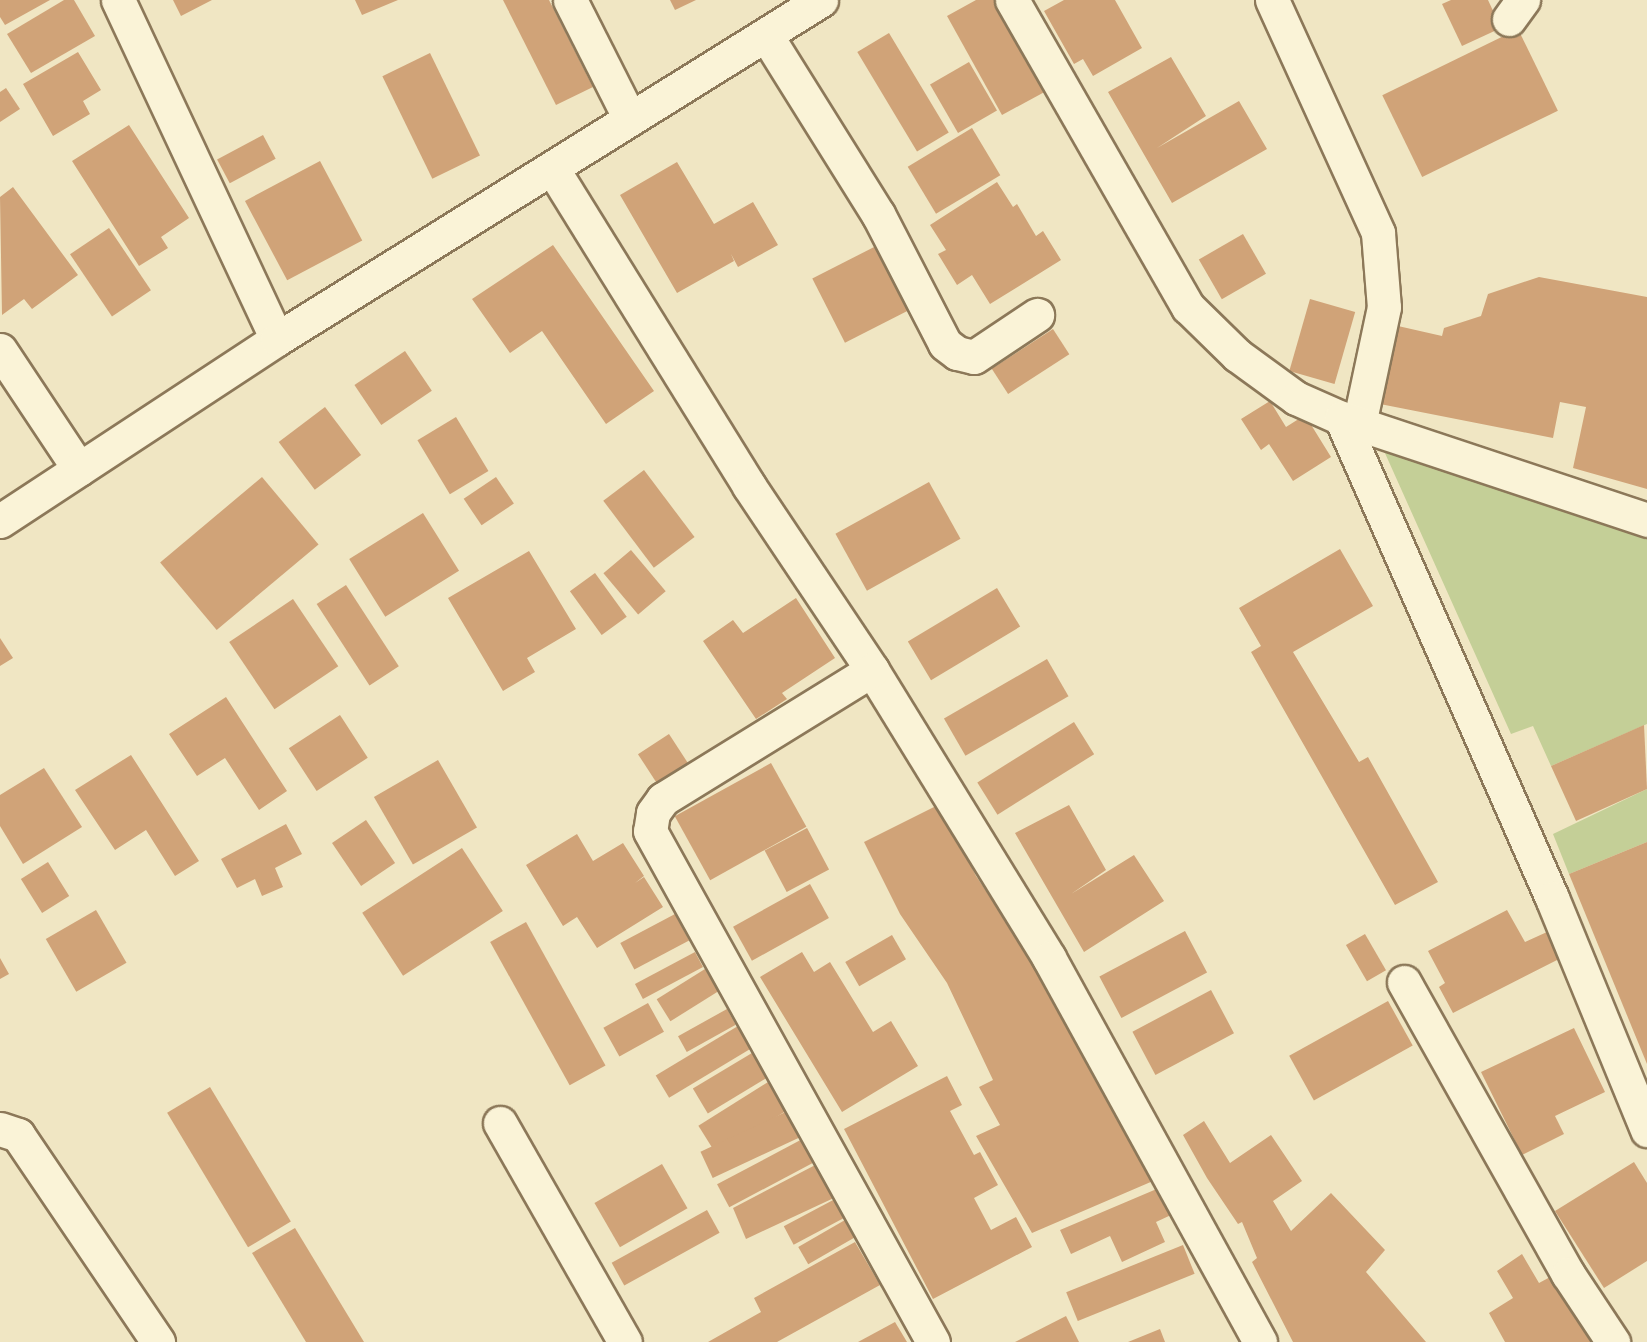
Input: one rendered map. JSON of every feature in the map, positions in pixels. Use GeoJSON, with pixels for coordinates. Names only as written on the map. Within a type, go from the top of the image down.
{"type":"FeatureCollection","features":[{"type":"Feature","properties":{"kind":"street"},"geometry":{"type":"LineString","coordinates":[[118,0],[277,339]]}},
{"type":"Feature","properties":{"kind":"street"},"geometry":{"type":"LineString","coordinates":[[570,0],[630,119]]}},
{"type":"Feature","properties":{"kind":"street"},"geometry":{"type":"LineString","coordinates":[[0,521],[277,339],[821,0]]}},
{"type":"Feature","properties":{"kind":"street"},"geometry":{"type":"LineString","coordinates":[[1012,0],[1188,307],[1237,355],[1296,398],[1350,422],[1647,520]]}},
{"type":"Feature","properties":{"kind":"street"},"geometry":{"type":"LineString","coordinates":[[1272,0],[1378,233],[1384,307],[1350,422],[1552,898],[1647,1130]]}},
{"type":"Feature","properties":{"kind":"street"},"geometry":{"type":"LineString","coordinates":[[766,35],[879,214],[945,344],[957,353],[974,357],[1037,315]]}},
{"type":"Feature","properties":{"kind":"street"},"geometry":{"type":"LineString","coordinates":[[552,168],[749,486],[872,670],[1049,958],[1260,1342]]}},
{"type":"Feature","properties":{"kind":"street"},"geometry":{"type":"LineString","coordinates":[[0,350],[79,469]]}},
{"type":"Feature","properties":{"kind":"street"},"geometry":{"type":"LineString","coordinates":[[872,670],[663,799],[652,813],[650,831],[933,1342]]}},
{"type":"Feature","properties":{"kind":"street"},"geometry":{"type":"LineString","coordinates":[[1404,982],[1568,1274],[1613,1342]]}},
{"type":"Feature","properties":{"kind":"street"},"geometry":{"type":"LineString","coordinates":[[500,1123],[625,1342]]}},
{"type":"Feature","properties":{"kind":"street"},"geometry":{"type":"LineString","coordinates":[[0,1129],[18,1135],[158,1342]]}},
{"type":"Feature","properties":{"kind":"green space"},"geometry":{"type":"Polygon","coordinates":[[[1380,442],[1647,537],[1647,724],[1551,766],[1533,726],[1511,734],[1380,442]]]}},
{"type":"Feature","properties":{"kind":"green space"},"geometry":{"type":"Polygon","coordinates":[[[1647,789],[1647,842],[1569,874],[1553,834],[1647,789]]]}},
{"type":"Feature","properties":{"kind":"building"},"geometry":{"type":"Polygon","coordinates":[[[0,0],[50,0],[5,25],[0,17],[0,0]]]}},
{"type":"Feature","properties":{"kind":"building"},"geometry":{"type":"Polygon","coordinates":[[[64,0],[74,0],[95,36],[31,73],[7,34],[64,0]]]}},
{"type":"Feature","properties":{"kind":"building"},"geometry":{"type":"Polygon","coordinates":[[[173,0],[212,0],[181,16],[173,0]]]}},
{"type":"Feature","properties":{"kind":"building"},"geometry":{"type":"Polygon","coordinates":[[[355,0],[398,0],[362,15],[355,0]]]}},
{"type":"Feature","properties":{"kind":"building"},"geometry":{"type":"Polygon","coordinates":[[[503,0],[549,0],[593,87],[556,105],[503,0]]]}},
{"type":"Feature","properties":{"kind":"building"},"geometry":{"type":"Polygon","coordinates":[[[670,0],[696,0],[675,10],[670,0]]]}},
{"type":"Feature","properties":{"kind":"building"},"geometry":{"type":"Polygon","coordinates":[[[976,0],[1000,0],[1050,89],[1002,115],[947,16],[976,0]]]}},
{"type":"Feature","properties":{"kind":"building"},"geometry":{"type":"Polygon","coordinates":[[[1064,0],[1115,0],[1142,48],[1093,76],[1083,59],[1074,64],[1044,11],[1064,0]]]}},
{"type":"Feature","properties":{"kind":"building"},"geometry":{"type":"Polygon","coordinates":[[[1451,0],[1488,0],[1501,28],[1462,46],[1442,4],[1451,0]]]}},
{"type":"Feature","properties":{"kind":"building"},"geometry":{"type":"Polygon","coordinates":[[[1518,29],[1558,111],[1422,177],[1382,95],[1518,29]]]}},
{"type":"Feature","properties":{"kind":"building"},"geometry":{"type":"Polygon","coordinates":[[[889,33],[949,132],[917,151],[857,52],[889,33]]]}},
{"type":"Feature","properties":{"kind":"building"},"geometry":{"type":"Polygon","coordinates":[[[78,52],[101,90],[83,101],[90,114],[53,136],[23,84],[78,52]]]}},
{"type":"Feature","properties":{"kind":"building"},"geometry":{"type":"Polygon","coordinates":[[[430,53],[480,155],[432,179],[382,76],[430,53]]]}},
{"type":"Feature","properties":{"kind":"building"},"geometry":{"type":"Polygon","coordinates":[[[1171,57],[1206,116],[1157,148],[1239,101],[1267,149],[1172,203],[1108,92],[1171,57]]]}},
{"type":"Feature","properties":{"kind":"building"},"geometry":{"type":"Polygon","coordinates":[[[969,62],[997,110],[958,133],[930,84],[969,62]]]}},
{"type":"Feature","properties":{"kind":"building"},"geometry":{"type":"Polygon","coordinates":[[[6,88],[20,109],[0,122],[0,92],[6,88]]]}},
{"type":"Feature","properties":{"kind":"building"},"geometry":{"type":"Polygon","coordinates":[[[129,125],[189,218],[161,237],[168,248],[139,266],[72,161],[129,125]]]}},
{"type":"Feature","properties":{"kind":"building"},"geometry":{"type":"Polygon","coordinates":[[[972,128],[1000,175],[936,214],[908,167],[972,128]]]}},
{"type":"Feature","properties":{"kind":"building"},"geometry":{"type":"Polygon","coordinates":[[[263,135],[276,159],[230,183],[217,159],[263,135]]]}},
{"type":"Feature","properties":{"kind":"building"},"geometry":{"type":"Polygon","coordinates":[[[320,161],[362,240],[287,280],[245,201],[320,161]]]}},
{"type":"Feature","properties":{"kind":"building"},"geometry":{"type":"Polygon","coordinates":[[[677,162],[714,224],[753,202],[778,245],[738,267],[731,254],[734,261],[677,293],[620,195],[677,162]]]}},
{"type":"Feature","properties":{"kind":"building"},"geometry":{"type":"Polygon","coordinates":[[[997,182],[1013,207],[1017,204],[1036,236],[1043,231],[1061,260],[990,304],[972,275],[957,285],[938,254],[946,250],[930,225],[997,182]]]}},
{"type":"Feature","properties":{"kind":"building"},"geometry":{"type":"Polygon","coordinates":[[[13,187],[78,275],[32,309],[24,299],[2,315],[0,197],[13,187]]]}},
{"type":"Feature","properties":{"kind":"building"},"geometry":{"type":"Polygon","coordinates":[[[109,228],[151,290],[112,316],[70,254],[109,228]]]}},
{"type":"Feature","properties":{"kind":"building"},"geometry":{"type":"Polygon","coordinates":[[[1243,234],[1266,274],[1222,299],[1199,260],[1243,234]]]}},
{"type":"Feature","properties":{"kind":"building"},"geometry":{"type":"Polygon","coordinates":[[[880,244],[913,308],[845,343],[812,279],[880,244]]]}},
{"type":"Feature","properties":{"kind":"building"},"geometry":{"type":"Polygon","coordinates":[[[553,245],[654,391],[606,424],[542,331],[510,353],[472,299],[553,245]]]}},
{"type":"Feature","properties":{"kind":"building"},"geometry":{"type":"Polygon","coordinates":[[[1539,277],[1647,297],[1647,489],[1573,468],[1586,407],[1560,402],[1553,438],[1380,404],[1398,326],[1442,336],[1444,328],[1481,316],[1488,294],[1539,277]]]}},
{"type":"Feature","properties":{"kind":"building"},"geometry":{"type":"Polygon","coordinates":[[[1310,299],[1355,312],[1335,384],[1289,371],[1310,299]]]}},
{"type":"Feature","properties":{"kind":"building"},"geometry":{"type":"Polygon","coordinates":[[[1053,329],[1069,354],[1008,394],[992,369],[1053,329]]]}},
{"type":"Feature","properties":{"kind":"building"},"geometry":{"type":"Polygon","coordinates":[[[405,351],[432,391],[381,425],[354,385],[405,351]]]}},
{"type":"Feature","properties":{"kind":"building"},"geometry":{"type":"Polygon","coordinates":[[[1270,401],[1286,427],[1305,415],[1331,457],[1293,481],[1269,444],[1261,450],[1241,419],[1270,401]]]}},
{"type":"Feature","properties":{"kind":"building"},"geometry":{"type":"Polygon","coordinates":[[[325,407],[361,455],[315,490],[279,442],[325,407]]]}},
{"type":"Feature","properties":{"kind":"building"},"geometry":{"type":"Polygon","coordinates":[[[456,417],[488,471],[450,494],[417,440],[456,417]]]}},
{"type":"Feature","properties":{"kind":"building"},"geometry":{"type":"Polygon","coordinates":[[[644,470],[695,537],[654,568],[603,501],[644,470]]]}},
{"type":"Feature","properties":{"kind":"building"},"geometry":{"type":"Polygon","coordinates":[[[262,477],[319,544],[217,630],[160,562],[262,477]]]}},
{"type":"Feature","properties":{"kind":"building"},"geometry":{"type":"Polygon","coordinates":[[[496,477],[514,504],[482,525],[464,499],[496,477]]]}},
{"type":"Feature","properties":{"kind":"building"},"geometry":{"type":"Polygon","coordinates":[[[929,482],[961,539],[867,591],[835,534],[929,482]]]}},
{"type":"Feature","properties":{"kind":"building"},"geometry":{"type":"Polygon","coordinates":[[[423,513],[459,571],[385,617],[349,559],[423,513]]]}},
{"type":"Feature","properties":{"kind":"building"},"geometry":{"type":"Polygon","coordinates":[[[1340,549],[1373,606],[1293,652],[1359,762],[1368,757],[1438,882],[1395,905],[1251,652],[1261,646],[1239,608],[1340,549]]]}},
{"type":"Feature","properties":{"kind":"building"},"geometry":{"type":"Polygon","coordinates":[[[631,550],[666,591],[638,615],[603,573],[631,550]]]}},
{"type":"Feature","properties":{"kind":"building"},"geometry":{"type":"Polygon","coordinates":[[[529,551],[576,629],[527,658],[535,672],[503,691],[448,598],[529,551]]]}},
{"type":"Feature","properties":{"kind":"building"},"geometry":{"type":"Polygon","coordinates":[[[595,573],[627,617],[602,635],[570,591],[595,573]]]}},
{"type":"Feature","properties":{"kind":"building"},"geometry":{"type":"Polygon","coordinates":[[[346,585],[399,666],[369,685],[317,604],[346,585]]]}},
{"type":"Feature","properties":{"kind":"building"},"geometry":{"type":"Polygon","coordinates":[[[997,588],[1020,627],[931,680],[908,642],[997,588]]]}},
{"type":"Feature","properties":{"kind":"building"},"geometry":{"type":"Polygon","coordinates":[[[796,598],[835,658],[782,693],[787,699],[756,719],[703,641],[733,620],[743,633],[796,598]]]}},
{"type":"Feature","properties":{"kind":"building"},"geometry":{"type":"Polygon","coordinates":[[[293,599],[338,666],[274,709],[229,642],[293,599]]]}},
{"type":"Feature","properties":{"kind":"building"},"geometry":{"type":"Polygon","coordinates":[[[0,638],[13,658],[0,666],[0,638]]]}},
{"type":"Feature","properties":{"kind":"building"},"geometry":{"type":"Polygon","coordinates":[[[1047,659],[1068,696],[965,756],[944,718],[1047,659]]]}},
{"type":"Feature","properties":{"kind":"building"},"geometry":{"type":"Polygon","coordinates":[[[226,697],[287,791],[259,810],[225,758],[197,776],[169,734],[226,697]]]}},
{"type":"Feature","properties":{"kind":"building"},"geometry":{"type":"Polygon","coordinates":[[[340,715],[368,758],[317,791],[289,748],[340,715]]]}},
{"type":"Feature","properties":{"kind":"building"},"geometry":{"type":"Polygon","coordinates":[[[1074,722],[1094,754],[997,815],[977,782],[1074,722]]]}},
{"type":"Feature","properties":{"kind":"building"},"geometry":{"type":"Polygon","coordinates":[[[1644,725],[1647,789],[1576,821],[1551,766],[1644,725]]]}},
{"type":"Feature","properties":{"kind":"building"},"geometry":{"type":"Polygon","coordinates":[[[669,734],[688,763],[657,784],[638,754],[669,734]]]}},
{"type":"Feature","properties":{"kind":"building"},"geometry":{"type":"Polygon","coordinates":[[[131,755],[199,861],[175,876],[146,830],[115,850],[75,790],[131,755]]]}},
{"type":"Feature","properties":{"kind":"building"},"geometry":{"type":"Polygon","coordinates":[[[438,760],[477,828],[413,865],[374,797],[438,760]]]}},
{"type":"Feature","properties":{"kind":"building"},"geometry":{"type":"Polygon","coordinates":[[[771,763],[806,827],[710,880],[675,816],[771,763]]]}},
{"type":"Feature","properties":{"kind":"building"},"geometry":{"type":"Polygon","coordinates":[[[44,768],[82,827],[23,864],[0,826],[0,795],[44,768]]]}},
{"type":"Feature","properties":{"kind":"building"},"geometry":{"type":"Polygon","coordinates":[[[940,804],[976,876],[1017,937],[1153,1181],[1032,1233],[976,1136],[1000,1125],[979,1087],[993,1080],[947,983],[900,914],[864,842],[940,804]]]}},
{"type":"Feature","properties":{"kind":"building"},"geometry":{"type":"Polygon","coordinates":[[[1069,805],[1106,870],[1071,894],[1134,855],[1164,901],[1084,952],[1015,833],[1069,805]]]}},
{"type":"Feature","properties":{"kind":"building"},"geometry":{"type":"Polygon","coordinates":[[[366,820],[395,863],[361,886],[332,843],[366,820]]]}},
{"type":"Feature","properties":{"kind":"building"},"geometry":{"type":"Polygon","coordinates":[[[286,824],[302,854],[275,868],[283,887],[262,896],[255,879],[237,888],[221,859],[286,824]]]}},
{"type":"Feature","properties":{"kind":"building"},"geometry":{"type":"Polygon","coordinates":[[[807,828],[829,869],[787,892],[765,851],[807,828]]]}},
{"type":"Feature","properties":{"kind":"building"},"geometry":{"type":"Polygon","coordinates":[[[577,834],[593,861],[623,843],[644,876],[635,883],[644,877],[663,907],[597,948],[577,917],[563,926],[526,865],[577,834]]]}},
{"type":"Feature","properties":{"kind":"building"},"geometry":{"type":"Polygon","coordinates":[[[1647,842],[1647,1064],[1569,874],[1647,842]]]}},
{"type":"Feature","properties":{"kind":"building"},"geometry":{"type":"Polygon","coordinates":[[[462,848],[503,911],[403,976],[362,913],[462,848]]]}},
{"type":"Feature","properties":{"kind":"building"},"geometry":{"type":"Polygon","coordinates":[[[48,862],[69,896],[42,913],[21,879],[48,862]]]}},
{"type":"Feature","properties":{"kind":"building"},"geometry":{"type":"Polygon","coordinates":[[[810,884],[829,918],[752,961],[733,927],[810,884]]]}},
{"type":"Feature","properties":{"kind":"building"},"geometry":{"type":"Polygon","coordinates":[[[96,910],[126,963],[76,992],[46,939],[96,910]]]}},
{"type":"Feature","properties":{"kind":"building"},"geometry":{"type":"Polygon","coordinates":[[[1507,910],[1525,942],[1547,932],[1561,958],[1453,1013],[1439,987],[1445,983],[1428,951],[1507,910]]]}},
{"type":"Feature","properties":{"kind":"building"},"geometry":{"type":"Polygon","coordinates":[[[675,914],[689,940],[634,970],[620,943],[675,914]]]}},
{"type":"Feature","properties":{"kind":"building"},"geometry":{"type":"Polygon","coordinates":[[[526,922],[606,1065],[570,1085],[490,942],[526,922]]]}},
{"type":"Feature","properties":{"kind":"building"},"geometry":{"type":"Polygon","coordinates":[[[1185,931],[1207,972],[1121,1018],[1099,977],[1185,931]]]}},
{"type":"Feature","properties":{"kind":"building"},"geometry":{"type":"Polygon","coordinates":[[[1365,934],[1386,970],[1367,981],[1346,945],[1365,934]]]}},
{"type":"Feature","properties":{"kind":"building"},"geometry":{"type":"Polygon","coordinates":[[[892,935],[906,959],[859,986],[845,962],[892,935]]]}},
{"type":"Feature","properties":{"kind":"building"},"geometry":{"type":"Polygon","coordinates":[[[695,952],[703,967],[643,999],[635,984],[695,952]]]}},
{"type":"Feature","properties":{"kind":"building"},"geometry":{"type":"Polygon","coordinates":[[[802,952],[814,972],[830,962],[873,1032],[891,1021],[918,1066],[842,1112],[760,977],[802,952]]]}},
{"type":"Feature","properties":{"kind":"building"},"geometry":{"type":"Polygon","coordinates":[[[0,958],[9,974],[0,979],[0,958]]]}},
{"type":"Feature","properties":{"kind":"building"},"geometry":{"type":"Polygon","coordinates":[[[705,969],[719,991],[670,1021],[657,999],[705,969]]]}},
{"type":"Feature","properties":{"kind":"building"},"geometry":{"type":"Polygon","coordinates":[[[1211,990],[1234,1033],[1155,1075],[1132,1032],[1211,990]]]}},
{"type":"Feature","properties":{"kind":"building"},"geometry":{"type":"Polygon","coordinates":[[[1388,1001],[1413,1046],[1314,1100],[1289,1056],[1388,1001]]]}},
{"type":"Feature","properties":{"kind":"building"},"geometry":{"type":"Polygon","coordinates":[[[648,1003],[664,1032],[619,1057],[603,1028],[648,1003]]]}},
{"type":"Feature","properties":{"kind":"building"},"geometry":{"type":"Polygon","coordinates":[[[727,1009],[736,1025],[687,1052],[678,1036],[727,1009]]]}},
{"type":"Feature","properties":{"kind":"building"},"geometry":{"type":"Polygon","coordinates":[[[738,1026],[751,1048],[669,1098],[656,1075],[738,1026]]]}},
{"type":"Feature","properties":{"kind":"building"},"geometry":{"type":"Polygon","coordinates":[[[1574,1028],[1605,1092],[1555,1116],[1564,1134],[1522,1155],[1481,1072],[1574,1028]]]}},
{"type":"Feature","properties":{"kind":"building"},"geometry":{"type":"Polygon","coordinates":[[[752,1053],[767,1078],[708,1113],[693,1089],[752,1053]]]}},
{"type":"Feature","properties":{"kind":"building"},"geometry":{"type":"Polygon","coordinates":[[[947,1076],[962,1105],[950,1111],[974,1155],[980,1152],[998,1185],[974,1198],[991,1230],[1016,1217],[1032,1247],[933,1299],[844,1129],[947,1076]]]}},
{"type":"Feature","properties":{"kind":"building"},"geometry":{"type":"Polygon","coordinates":[[[773,1079],[791,1108],[716,1154],[698,1126],[773,1079]]]}},
{"type":"Feature","properties":{"kind":"building"},"geometry":{"type":"Polygon","coordinates":[[[210,1087],[291,1222],[248,1247],[167,1113],[210,1087]]]}},
{"type":"Feature","properties":{"kind":"building"},"geometry":{"type":"Polygon","coordinates":[[[792,1109],[804,1135],[713,1178],[700,1152],[792,1109]]]}},
{"type":"Feature","properties":{"kind":"building"},"geometry":{"type":"Polygon","coordinates":[[[1204,1121],[1230,1163],[1271,1135],[1302,1181],[1273,1201],[1291,1231],[1331,1193],[1385,1250],[1366,1272],[1426,1342],[1293,1342],[1252,1262],[1257,1258],[1242,1222],[1238,1224],[1207,1178],[1183,1135],[1204,1121]]]}},
{"type":"Feature","properties":{"kind":"building"},"geometry":{"type":"Polygon","coordinates":[[[808,1136],[820,1159],[729,1207],[717,1184],[808,1136]]]}},
{"type":"Feature","properties":{"kind":"building"},"geometry":{"type":"Polygon","coordinates":[[[821,1162],[836,1197],[746,1239],[733,1208],[821,1162]]]}},
{"type":"Feature","properties":{"kind":"building"},"geometry":{"type":"Polygon","coordinates":[[[1634,1162],[1647,1183],[1647,1261],[1604,1288],[1555,1211],[1634,1162]]]}},
{"type":"Feature","properties":{"kind":"building"},"geometry":{"type":"Polygon","coordinates":[[[662,1164],[688,1208],[620,1247],[594,1203],[662,1164]]]}},
{"type":"Feature","properties":{"kind":"building"},"geometry":{"type":"Polygon","coordinates":[[[1159,1188],[1171,1215],[1156,1222],[1165,1242],[1122,1262],[1110,1236],[1071,1254],[1060,1230],[1159,1188]]]}},
{"type":"Feature","properties":{"kind":"building"},"geometry":{"type":"Polygon","coordinates":[[[835,1199],[845,1218],[794,1245],[784,1226],[835,1199]]]}},
{"type":"Feature","properties":{"kind":"building"},"geometry":{"type":"Polygon","coordinates":[[[707,1210],[720,1233],[624,1286],[612,1263],[707,1210]]]}},
{"type":"Feature","properties":{"kind":"building"},"geometry":{"type":"Polygon","coordinates":[[[845,1220],[855,1237],[808,1264],[798,1247],[845,1220]]]}},
{"type":"Feature","properties":{"kind":"building"},"geometry":{"type":"Polygon","coordinates":[[[295,1228],[364,1342],[306,1342],[252,1253],[295,1228]]]}},
{"type":"Feature","properties":{"kind":"building"},"geometry":{"type":"Polygon","coordinates":[[[855,1242],[880,1285],[777,1342],[708,1342],[761,1312],[754,1298],[855,1242]]]}},
{"type":"Feature","properties":{"kind":"building"},"geometry":{"type":"Polygon","coordinates":[[[1183,1245],[1195,1274],[1078,1321],[1066,1292],[1183,1245]]]}},
{"type":"Feature","properties":{"kind":"building"},"geometry":{"type":"Polygon","coordinates":[[[1522,1254],[1539,1283],[1552,1276],[1592,1342],[1505,1342],[1489,1313],[1513,1298],[1497,1271],[1522,1254]]]}},
{"type":"Feature","properties":{"kind":"building"},"geometry":{"type":"Polygon","coordinates":[[[1066,1316],[1079,1342],[1015,1342],[1066,1316]]]}},
{"type":"Feature","properties":{"kind":"building"},"geometry":{"type":"Polygon","coordinates":[[[895,1322],[907,1342],[858,1342],[895,1322]]]}},
{"type":"Feature","properties":{"kind":"building"},"geometry":{"type":"Polygon","coordinates":[[[1160,1329],[1165,1342],[1128,1342],[1160,1329]]]}}]}
